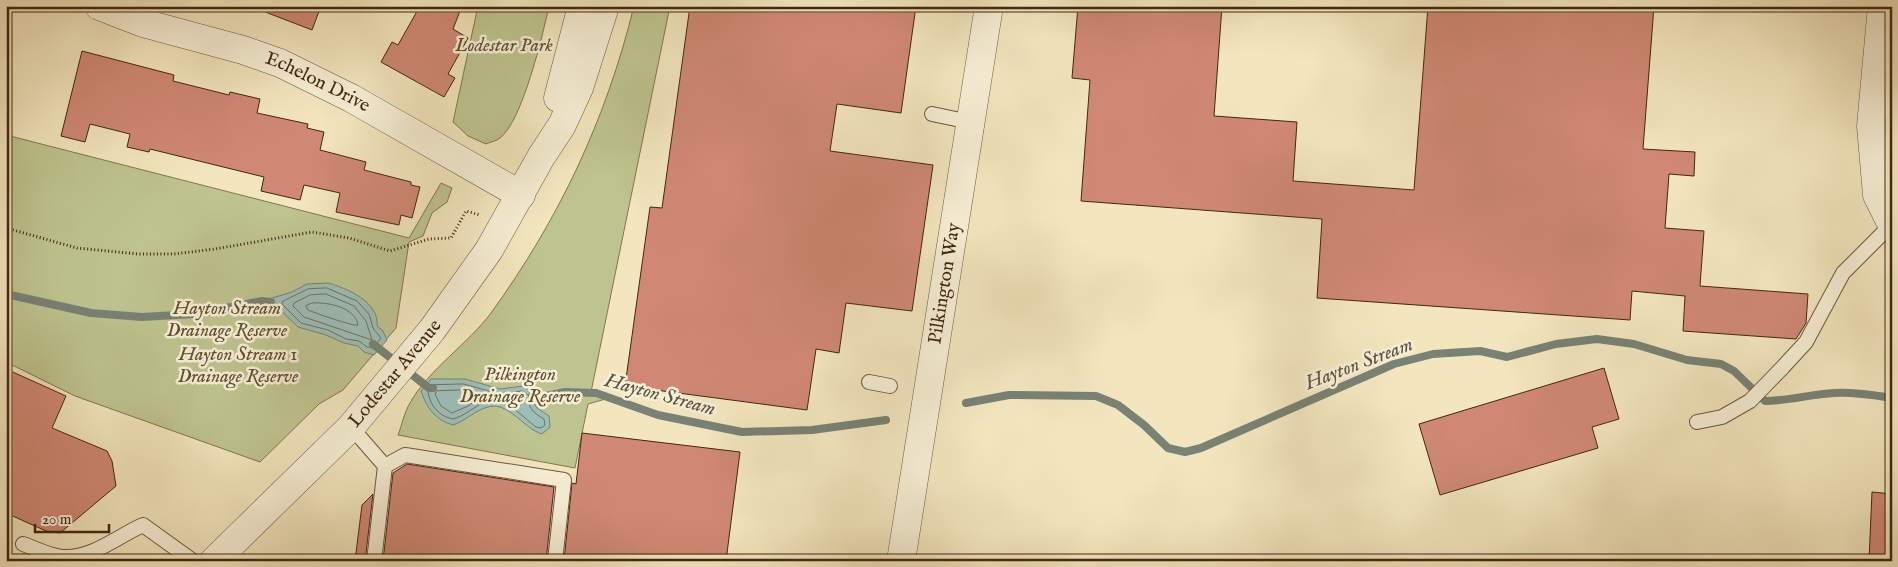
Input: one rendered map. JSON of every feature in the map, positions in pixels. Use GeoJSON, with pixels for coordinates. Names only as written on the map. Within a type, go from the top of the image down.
{"type":"FeatureCollection","features":[{"type":"Feature","properties":{"kind":"street","name":"Echelon Drive"},"geometry":{"type":"LineString","coordinates":[[99,6],[144,23],[244,50],[280,63],[351,98],[521,195]]}},
{"type":"Feature","properties":{"kind":"street","name":"Lodestar Avenue"},"geometry":{"type":"LineString","coordinates":[[541,157],[582,6]]}},
{"type":"Feature","properties":{"kind":"street","name":"Lodestar Avenue"},"geometry":{"type":"LineString","coordinates":[[214,561],[351,427],[419,347],[488,250],[541,157],[562,125],[579,88],[605,6]]}},
{"type":"Feature","properties":{"kind":"street","name":"Pilkington Way"},"geometry":{"type":"LineString","coordinates":[[901,561],[988,6]]}},
{"type":"Feature","properties":{"kind":"street"},"geometry":{"type":"LineString","coordinates":[[1882,6],[1884,71],[1871,126],[1877,195],[1891,225]]}},
{"type":"Feature","properties":{"kind":"lane"},"geometry":{"type":"LineString","coordinates":[[932,114],[970,122]]}},
{"type":"Feature","properties":{"kind":"lane"},"geometry":{"type":"LineString","coordinates":[[1698,422],[1722,417],[1750,400],[1766,384],[1806,342],[1844,273],[1891,225]]}},
{"type":"Feature","properties":{"kind":"lane"},"geometry":{"type":"LineString","coordinates":[[868,382],[890,386]]}},
{"type":"Feature","properties":{"kind":"lane"},"geometry":{"type":"LineString","coordinates":[[351,427],[385,466],[374,561]]}},
{"type":"Feature","properties":{"kind":"lane"},"geometry":{"type":"LineString","coordinates":[[385,466],[405,456],[564,480],[555,561]]}},
{"type":"Feature","properties":{"kind":"lane"},"geometry":{"type":"LineString","coordinates":[[23,544],[64,557],[101,549],[126,532],[143,525],[193,561]]}},
{"type":"Feature","properties":{"kind":"path"},"geometry":{"type":"LineString","coordinates":[[6,228],[77,248],[138,254],[174,254],[215,249],[312,232],[349,238],[390,252],[429,239],[451,238],[466,211],[483,216]]}},
{"type":"Feature","properties":{"kind":"green space","name":"Lodestar Park"},"geometry":{"type":"Polygon","coordinates":[[[478,6],[549,6],[524,97],[516,115],[500,138],[486,144],[468,136],[453,122],[478,6]]]}},
{"type":"Feature","properties":{"kind":"green space","name":"Pilkington Drainage Reserve"},"geometry":{"type":"Polygon","coordinates":[[[634,6],[670,6],[591,392],[609,398],[588,404],[575,468],[398,435],[408,407],[418,391],[437,368],[471,336],[491,313],[516,277],[559,205],[578,167],[609,89],[623,48],[634,6]]]}},
{"type":"Feature","properties":{"kind":"green space","name":"Hayton Stream Drainage Reserve"},"geometry":{"type":"Polygon","coordinates":[[[6,135],[409,238],[441,183],[452,188],[447,202],[432,213],[423,236],[409,242],[396,328],[343,390],[319,404],[260,462],[75,396],[6,362],[6,135]]]}},
{"type":"Feature","properties":{"kind":"water"},"geometry":{"type":"Polygon","coordinates":[[[328,283],[352,292],[368,303],[373,310],[377,326],[383,331],[387,340],[374,355],[364,352],[358,346],[298,327],[277,307],[262,301],[292,292],[307,284],[328,283]]]}},
{"type":"Feature","properties":{"kind":"water"},"geometry":{"type":"Polygon","coordinates":[[[431,379],[465,379],[500,389],[523,386],[541,397],[533,402],[537,408],[549,416],[550,427],[542,434],[535,431],[509,411],[495,406],[484,408],[453,425],[447,423],[437,417],[426,403],[421,391],[431,379]]]}},
{"type":"Feature","properties":{"kind":"building"},"geometry":{"type":"Polygon","coordinates":[[[256,6],[321,6],[312,30],[255,8],[256,6]]]}},
{"type":"Feature","properties":{"kind":"building"},"geometry":{"type":"Polygon","coordinates":[[[420,6],[462,6],[453,29],[468,38],[448,74],[455,78],[444,97],[381,62],[392,42],[398,45],[420,6]]]}},
{"type":"Feature","properties":{"kind":"building"},"geometry":{"type":"Polygon","coordinates":[[[690,6],[916,6],[901,113],[837,104],[830,151],[933,165],[912,311],[846,303],[839,353],[816,349],[807,410],[625,386],[650,207],[662,208],[690,6]]]}},
{"type":"Feature","properties":{"kind":"building"},"geometry":{"type":"Polygon","coordinates":[[[1078,6],[1222,6],[1214,116],[1297,122],[1293,181],[1414,190],[1428,6],[1654,6],[1643,149],[1695,152],[1694,176],[1669,174],[1665,228],[1704,231],[1700,286],[1808,294],[1806,323],[1796,339],[1683,331],[1685,296],[1632,291],[1630,320],[1317,298],[1322,219],[1081,201],[1090,80],[1072,78],[1078,6]]]}},
{"type":"Feature","properties":{"kind":"building"},"geometry":{"type":"Polygon","coordinates":[[[82,51],[174,75],[173,81],[229,95],[230,92],[260,99],[257,113],[308,124],[307,128],[324,132],[320,150],[366,162],[364,170],[411,182],[411,185],[420,187],[412,218],[401,215],[399,225],[336,212],[340,193],[304,185],[300,200],[261,191],[264,177],[150,149],[149,152],[127,147],[130,134],[90,124],[85,142],[61,136],[82,51]]]}},
{"type":"Feature","properties":{"kind":"building"},"geometry":{"type":"Polygon","coordinates":[[[1604,368],[1619,419],[1592,427],[1598,448],[1440,495],[1419,424],[1604,368]]]}},
{"type":"Feature","properties":{"kind":"building"},"geometry":{"type":"Polygon","coordinates":[[[6,369],[66,396],[52,428],[107,451],[112,461],[116,486],[60,533],[46,531],[6,513],[6,369]]]}},
{"type":"Feature","properties":{"kind":"building"},"geometry":{"type":"Polygon","coordinates":[[[582,433],[740,452],[726,561],[564,561],[572,483],[576,484],[582,433]]]}},
{"type":"Feature","properties":{"kind":"building"},"geometry":{"type":"Polygon","coordinates":[[[407,464],[554,487],[546,561],[383,561],[393,473],[407,464]]]}},
{"type":"Feature","properties":{"kind":"building"},"geometry":{"type":"Polygon","coordinates":[[[1872,492],[1892,494],[1892,561],[1869,561],[1872,492]]]}},
{"type":"Feature","properties":{"kind":"building"},"geometry":{"type":"Polygon","coordinates":[[[373,494],[365,561],[355,561],[362,505],[373,494]]]}},
{"type":"Feature","properties":{"kind":"waterway","name":"Hayton Stream"},"geometry":{"type":"LineString","coordinates":[[6,294],[91,313],[142,317],[195,314],[262,301],[271,302]]}},
{"type":"Feature","properties":{"kind":"waterway","name":"Hayton Stream"},"geometry":{"type":"LineString","coordinates":[[966,403],[1009,395],[1096,396],[1118,405],[1144,425],[1168,448],[1185,452],[1201,448],[1394,364],[1433,354],[1480,351],[1507,357],[1556,344],[1597,339],[1634,344],[1687,360],[1721,364],[1734,371],[1765,401],[1841,393],[1892,398]]}},
{"type":"Feature","properties":{"kind":"waterway","name":"Hayton Stream"},"geometry":{"type":"LineString","coordinates":[[373,344],[429,388],[433,388]]}},
{"type":"Feature","properties":{"kind":"waterway","name":"Hayton Stream"},"geometry":{"type":"LineString","coordinates":[[532,396],[541,397],[565,392],[596,393],[658,415],[742,432],[812,430],[886,420]]}},
{"type":"Feature","properties":{"kind":"park label","name":"Hayton Stream 1 Drainage Reserve"},"geometry":{"type":"Point","coordinates":[238,366]}}]}
